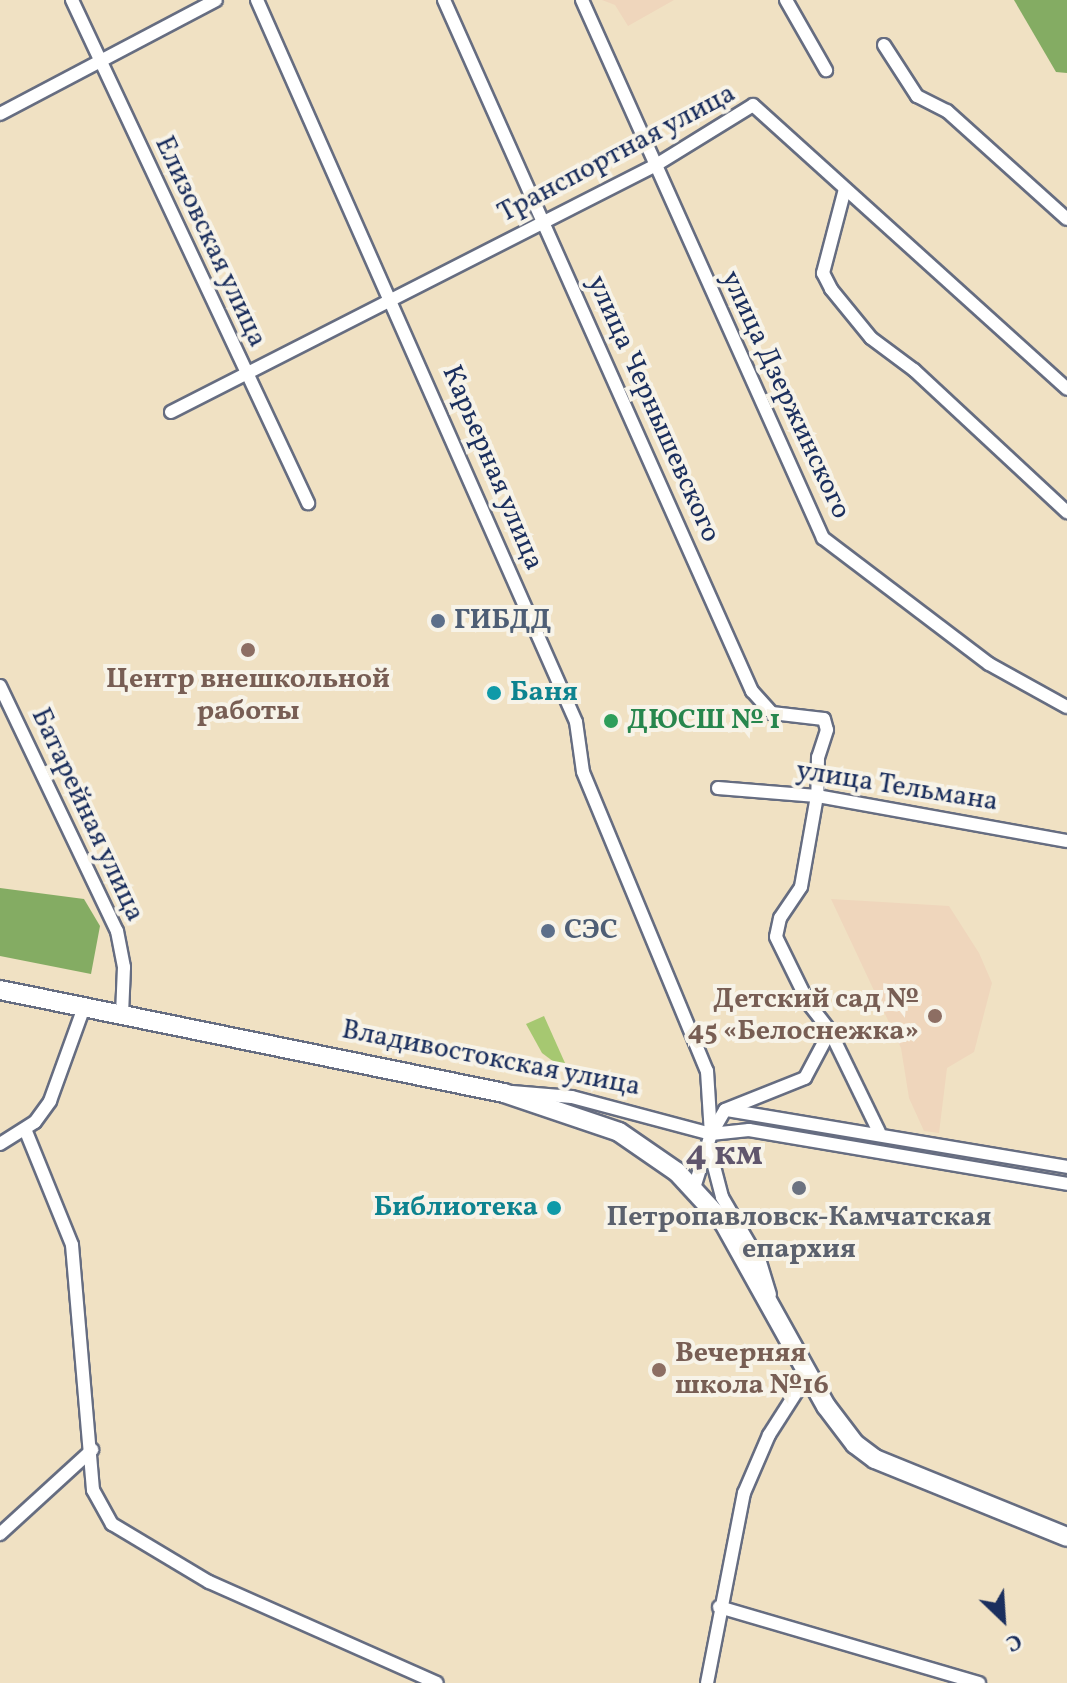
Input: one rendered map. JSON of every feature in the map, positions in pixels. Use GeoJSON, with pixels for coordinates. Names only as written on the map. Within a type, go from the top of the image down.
{"type":"FeatureCollection","features":[{"type":"Feature","properties":{"kind":"main road","name":"Владивостокская улица"},"geometry":{"type":"LineString","coordinates":[[0,990],[504,1093]]}},
{"type":"Feature","properties":{"kind":"main road"},"geometry":{"type":"LineString","coordinates":[[504,1093],[619,1132],[694,1188],[737,1242],[808,1374],[846,1435],[875,1459],[1067,1537]]}},
{"type":"Feature","properties":{"kind":"street","name":"Елизовская улица"},"geometry":{"type":"LineString","coordinates":[[72,0],[308,503]]}},
{"type":"Feature","properties":{"kind":"street"},"geometry":{"type":"LineString","coordinates":[[0,114],[216,0]]}},
{"type":"Feature","properties":{"kind":"street","name":"Карьерная улица"},"geometry":{"type":"LineString","coordinates":[[257,0],[319,149],[392,298],[576,722],[583,772],[707,1071],[710,1139],[722,1197],[760,1262],[771,1302]]}},
{"type":"Feature","properties":{"kind":"street","name":"улица Чернышевского"},"geometry":{"type":"LineString","coordinates":[[444,0],[752,691],[772,713],[824,719],[827,730],[818,757],[817,796]]}},
{"type":"Feature","properties":{"kind":"street","name":"улица Дзержинского"},"geometry":{"type":"LineString","coordinates":[[582,0],[823,538],[989,664],[1067,707]]}},
{"type":"Feature","properties":{"kind":"street"},"geometry":{"type":"LineString","coordinates":[[786,0],[826,70]]}},
{"type":"Feature","properties":{"kind":"street"},"geometry":{"type":"LineString","coordinates":[[884,45],[917,96],[947,111],[1067,219]]}},
{"type":"Feature","properties":{"kind":"street","name":"Транспортная улица"},"geometry":{"type":"LineString","coordinates":[[171,412],[656,165],[753,105],[1067,389]]}},
{"type":"Feature","properties":{"kind":"street"},"geometry":{"type":"LineString","coordinates":[[845,189],[823,273],[831,289],[871,338],[914,370],[1067,512]]}},
{"type":"Feature","properties":{"kind":"street","name":"Батарейная улица"},"geometry":{"type":"LineString","coordinates":[[0,686],[117,931],[124,967],[122,1015]]}},
{"type":"Feature","properties":{"kind":"street","name":"улица Тельмана"},"geometry":{"type":"LineString","coordinates":[[718,788],[817,796],[1067,841]]}},
{"type":"Feature","properties":{"kind":"street"},"geometry":{"type":"LineString","coordinates":[[817,796],[801,887],[780,918],[776,937],[809,1004],[820,1011],[879,1132]]}},
{"type":"Feature","properties":{"kind":"street"},"geometry":{"type":"LineString","coordinates":[[0,1144],[25,1129],[50,1101],[84,1007]]}},
{"type":"Feature","properties":{"kind":"street"},"geometry":{"type":"LineString","coordinates":[[710,1139],[725,1110],[805,1078],[830,1031]]}},
{"type":"Feature","properties":{"kind":"street","name":"Владивостокская улица"},"geometry":{"type":"LineString","coordinates":[[504,1093],[572,1097],[710,1139],[749,1130],[1067,1184]]}},
{"type":"Feature","properties":{"kind":"street"},"geometry":{"type":"LineString","coordinates":[[725,1110],[879,1132],[1067,1167]]}},
{"type":"Feature","properties":{"kind":"street"},"geometry":{"type":"LineString","coordinates":[[25,1129],[72,1245],[92,1450],[93,1490],[100,1508],[112,1524],[158,1555],[437,1683]]}},
{"type":"Feature","properties":{"kind":"street","name":"Карьерная улица"},"geometry":{"type":"LineString","coordinates":[[694,1188],[710,1139]]}},
{"type":"Feature","properties":{"kind":"street"},"geometry":{"type":"LineString","coordinates":[[707,1683],[719,1607],[744,1493],[769,1435],[808,1374]]}},
{"type":"Feature","properties":{"kind":"street"},"geometry":{"type":"LineString","coordinates":[[0,1534],[92,1450]]}},
{"type":"Feature","properties":{"kind":"street"},"geometry":{"type":"LineString","coordinates":[[719,1607],[979,1683]]}},
{"type":"Feature","properties":{"kind":"shaded area"},"geometry":{"type":"Polygon","coordinates":[[[602,0],[674,0],[628,26],[615,5],[602,0]]]}},
{"type":"Feature","properties":{"kind":"shaded area","name":"Детский сад № 45 «Белоснежка»"},"geometry":{"type":"Polygon","coordinates":[[[831,899],[949,906],[979,953],[992,983],[974,1052],[947,1068],[939,1133],[924,1131],[909,1098],[901,1048],[831,899]]]}},
{"type":"Feature","properties":{"kind":"green space"},"geometry":{"type":"Polygon","coordinates":[[[1014,0],[1067,0],[1067,73],[1056,72],[1014,0]]]}},
{"type":"Feature","properties":{"kind":"green space"},"geometry":{"type":"Polygon","coordinates":[[[0,888],[84,899],[100,926],[91,974],[0,956],[0,888]]]}},
{"type":"Feature","properties":{"kind":"green space"},"geometry":{"type":"Polygon","coordinates":[[[544,1016],[565,1063],[562,1068],[542,1053],[526,1024],[544,1016]]]}},
{"type":"Feature","properties":{"kind":"place","name":"ГИБДД"},"geometry":{"type":"Point","coordinates":[438,621]}},
{"type":"Feature","properties":{"kind":"place","name":"Центр внешкольной работы"},"geometry":{"type":"Point","coordinates":[248,650]}},
{"type":"Feature","properties":{"kind":"place","name":"Баня"},"geometry":{"type":"Point","coordinates":[494,693]}},
{"type":"Feature","properties":{"kind":"place","name":"ДЮСШ № 1"},"geometry":{"type":"Point","coordinates":[611,721]}},
{"type":"Feature","properties":{"kind":"place","name":"СЭС"},"geometry":{"type":"Point","coordinates":[548,931]}},
{"type":"Feature","properties":{"kind":"place","name":"Детский сад № 45 «Белоснежка»"},"geometry":{"type":"Point","coordinates":[935,1016]}},
{"type":"Feature","properties":{"kind":"place","name":"Петропавловск-Камчатская епархия"},"geometry":{"type":"Point","coordinates":[799,1188]}},
{"type":"Feature","properties":{"kind":"place","name":"Библиотека"},"geometry":{"type":"Point","coordinates":[554,1208]}},
{"type":"Feature","properties":{"kind":"place","name":"Вечерняя школа №16"},"geometry":{"type":"Point","coordinates":[659,1370]}},
{"type":"Feature","properties":{"kind":"district","name":"4 км"},"geometry":{"type":"Point","coordinates":[724,1156]}}]}
